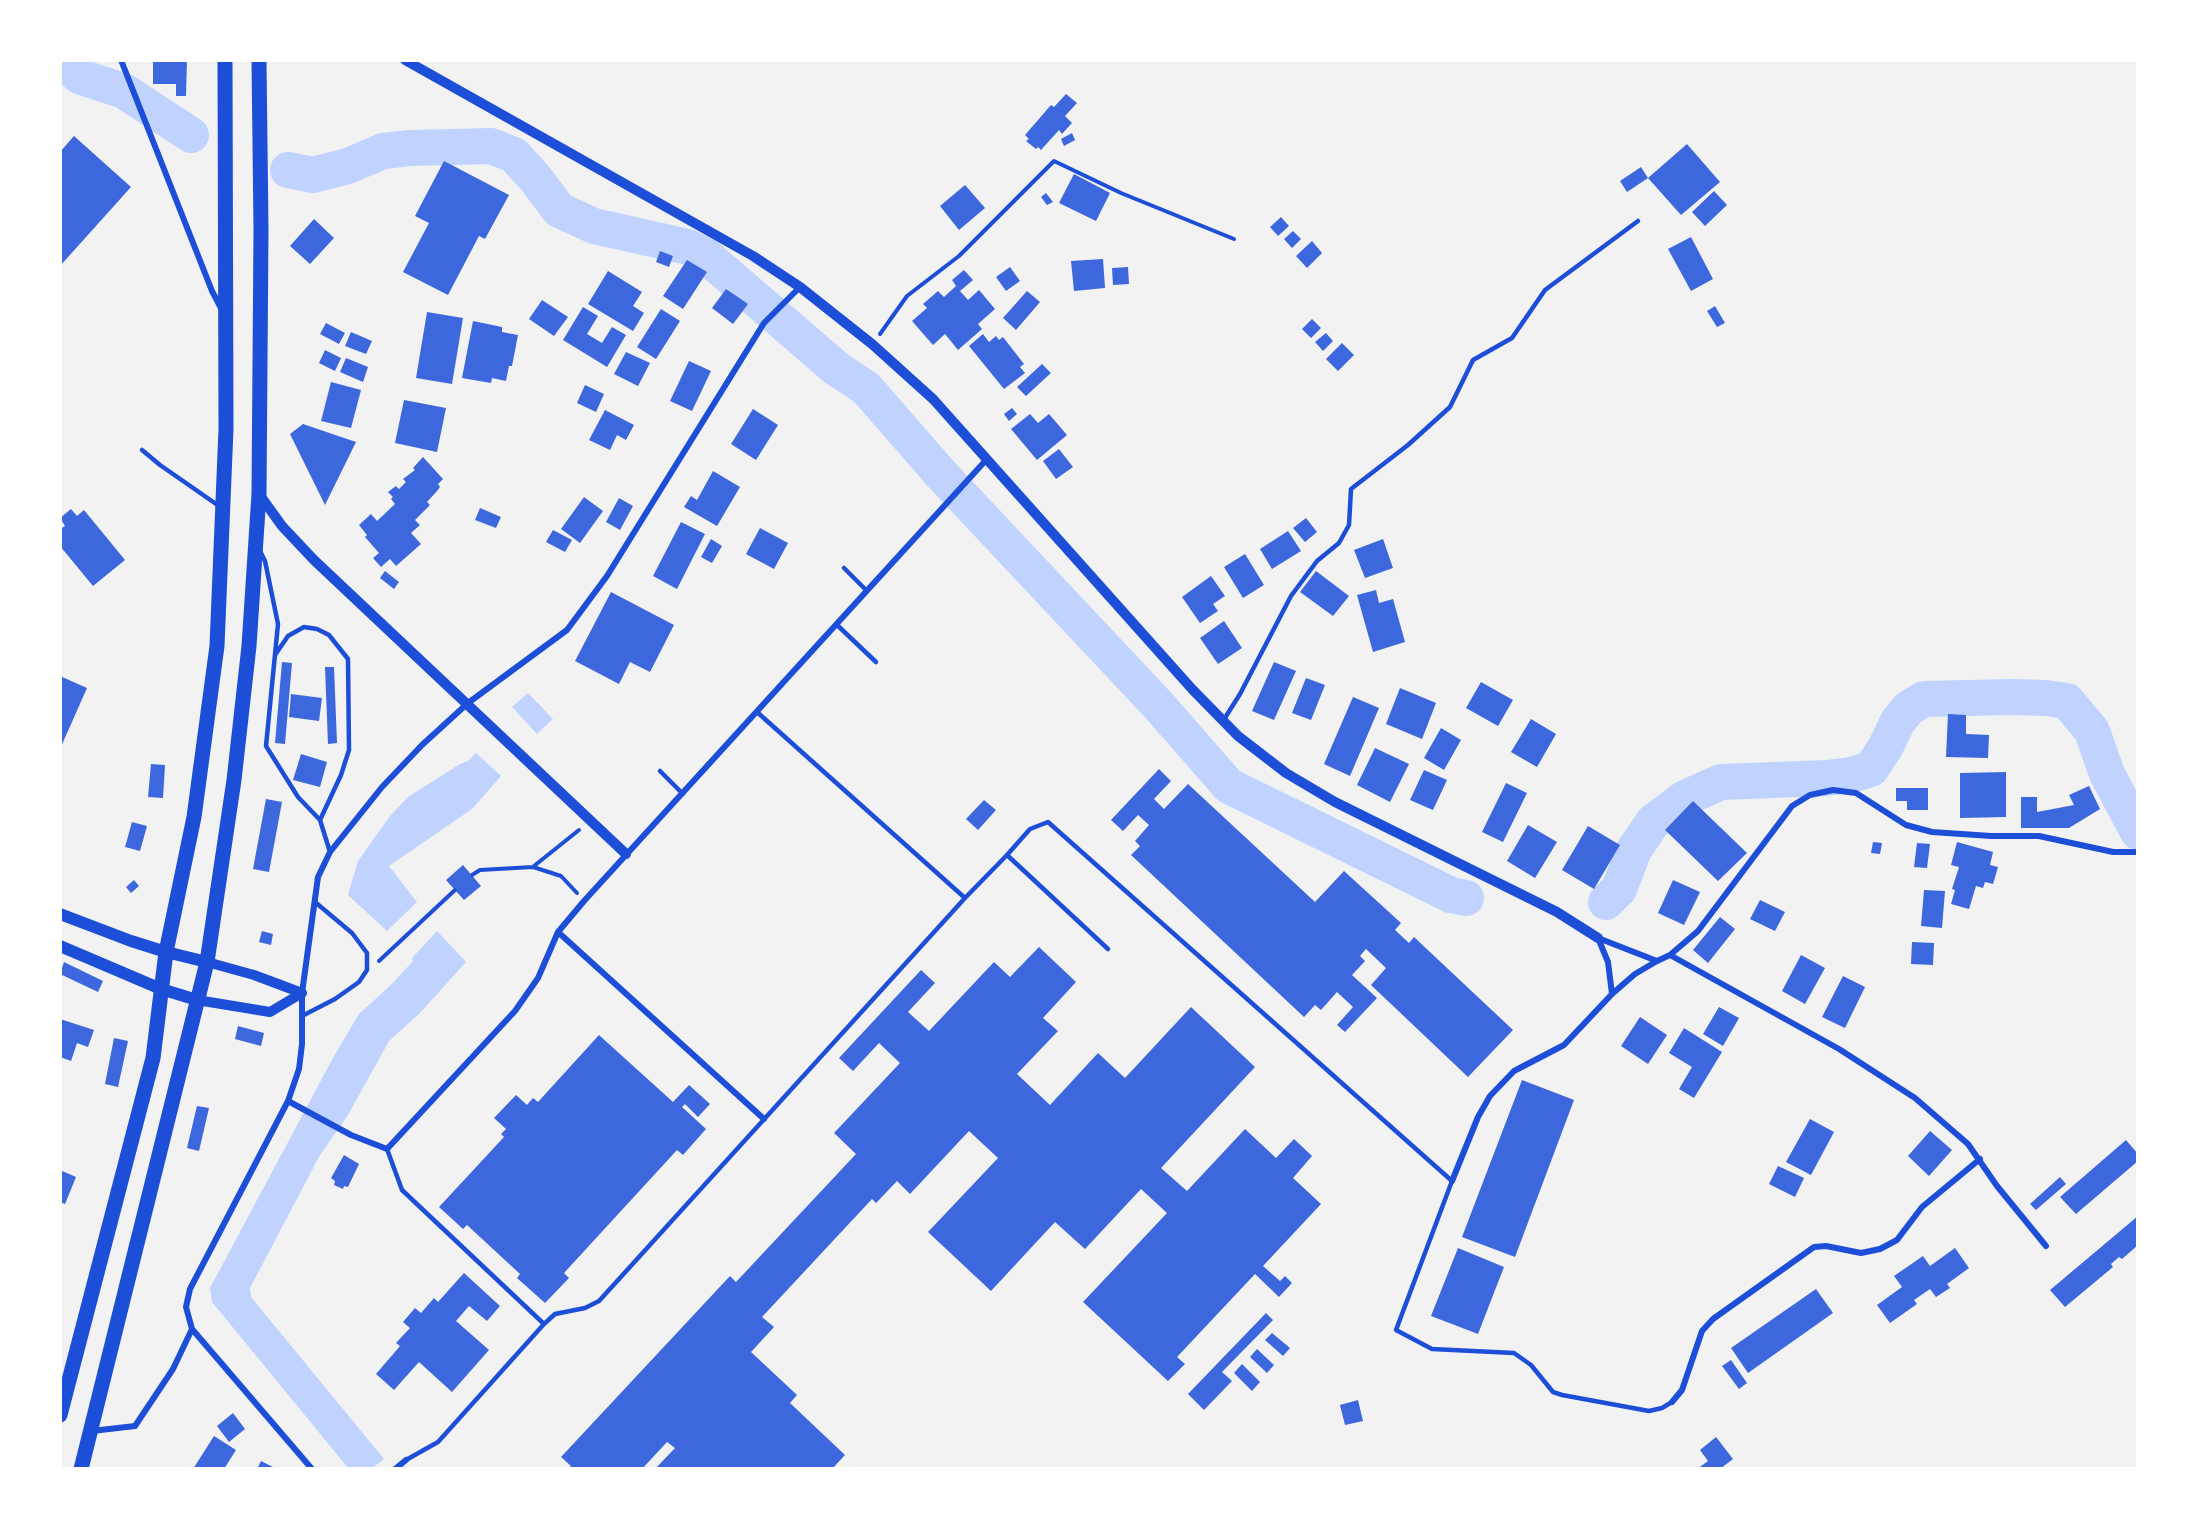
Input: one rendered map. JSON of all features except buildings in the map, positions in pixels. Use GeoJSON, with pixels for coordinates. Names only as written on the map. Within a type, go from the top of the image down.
{"type":"FeatureCollection","features":[{"type":"Feature","properties":{"kind":"highway"},"geometry":{"type":"LineString","coordinates":[[60,1415],[153,1058],[166,952],[194,817],[217,646],[226,429],[225,60]]}},
{"type":"Feature","properties":{"kind":"highway"},"geometry":{"type":"LineString","coordinates":[[81,1469],[207,962],[234,780],[249,646],[259,494],[261,231],[258,60]]}},
{"type":"Feature","properties":{"kind":"main road"},"geometry":{"type":"LineString","coordinates":[[60,914],[97,930],[166,952],[207,962]]}},
{"type":"Feature","properties":{"kind":"main road"},"geometry":{"type":"LineString","coordinates":[[60,946],[161,989],[197,1000]]}},
{"type":"Feature","properties":{"kind":"street"},"geometry":{"type":"LineString","coordinates":[[121,60],[212,291],[225,316]]}},
{"type":"Feature","properties":{"kind":"street"},"geometry":{"type":"LineString","coordinates":[[405,60],[753,256],[800,287],[872,344],[933,399],[1192,689],[1238,736],[1286,773],[1335,802],[1557,912],[1599,938],[1657,960]]}},
{"type":"Feature","properties":{"kind":"street"},"geometry":{"type":"LineString","coordinates":[[312,1469],[192,1329],[186,1307],[190,1289],[288,1101],[299,1069],[302,1044],[302,993],[318,878],[330,852],[382,787],[422,745],[468,703],[567,630],[607,576],[764,323],[800,287]]}},
{"type":"Feature","properties":{"kind":"street"},"geometry":{"type":"LineString","coordinates":[[288,1101],[351,1135],[387,1149],[515,1011],[538,978],[558,933],[584,901],[987,459]]}},
{"type":"Feature","properties":{"kind":"street"},"geometry":{"type":"LineString","coordinates":[[259,494],[282,526],[314,560],[626,854]]}},
{"type":"Feature","properties":{"kind":"street"},"geometry":{"type":"LineString","coordinates":[[1452,1181],[1478,1117],[1490,1096],[1514,1071],[1564,1045],[1612,994],[1635,974],[1657,960],[1670,955],[1698,931],[1792,806],[1810,795],[1833,790],[1856,793],[1906,825],[1932,832],[2038,836],[2113,852],[2137,852]]}},
{"type":"Feature","properties":{"kind":"street"},"geometry":{"type":"LineString","coordinates":[[558,933],[764,1119]]}},
{"type":"Feature","properties":{"kind":"street"},"geometry":{"type":"LineString","coordinates":[[1599,938],[1608,962],[1612,994]]}},
{"type":"Feature","properties":{"kind":"street"},"geometry":{"type":"LineString","coordinates":[[1670,955],[1839,1049],[1915,1098],[1968,1143],[1997,1186],[2046,1246]]}},
{"type":"Feature","properties":{"kind":"street"},"geometry":{"type":"LineString","coordinates":[[207,962],[254,975],[302,993]]}},
{"type":"Feature","properties":{"kind":"street"},"geometry":{"type":"LineString","coordinates":[[197,1000],[270,1012],[302,993]]}},
{"type":"Feature","properties":{"kind":"street"},"geometry":{"type":"LineString","coordinates":[[1672,1402],[1682,1390],[1702,1331],[1713,1319],[1814,1247],[1826,1246],[1861,1253],[1880,1250],[1897,1240],[1922,1207],[1980,1159]]}},
{"type":"Feature","properties":{"kind":"street"},"geometry":{"type":"LineString","coordinates":[[90,1431],[135,1426],[173,1369],[192,1329]]}},
{"type":"Feature","properties":{"kind":"street"},"geometry":{"type":"LineString","coordinates":[[395,1469],[406,1460]]}},
{"type":"Feature","properties":{"kind":"lane"},"geometry":{"type":"LineString","coordinates":[[1223,720],[1240,694],[1291,596],[1317,561],[1339,543],[1349,525],[1351,489],[1408,445],[1450,406],[1473,360],[1512,338],[1545,290],[1638,221]]}},
{"type":"Feature","properties":{"kind":"lane"},"geometry":{"type":"LineString","coordinates":[[142,450],[224,509]]}},
{"type":"Feature","properties":{"kind":"lane"},"geometry":{"type":"LineString","coordinates":[[256,543],[265,561],[278,624],[266,746],[298,797],[320,820],[330,852]]}},
{"type":"Feature","properties":{"kind":"lane"},"geometry":{"type":"LineString","coordinates":[[844,568],[867,591]]}},
{"type":"Feature","properties":{"kind":"lane"},"geometry":{"type":"LineString","coordinates":[[836,624],[876,662]]}},
{"type":"Feature","properties":{"kind":"lane"},"geometry":{"type":"LineString","coordinates":[[273,658],[288,636],[304,627],[317,629],[329,635],[348,658],[349,750],[341,775],[320,820]]}},
{"type":"Feature","properties":{"kind":"lane"},"geometry":{"type":"LineString","coordinates":[[757,712],[965,898]]}},
{"type":"Feature","properties":{"kind":"lane"},"geometry":{"type":"LineString","coordinates":[[660,771],[683,794]]}},
{"type":"Feature","properties":{"kind":"lane"},"geometry":{"type":"LineString","coordinates":[[406,1460],[438,1442],[555,1314],[585,1308],[599,1301],[965,898],[1030,829],[1048,822],[1452,1181],[1396,1330],[1432,1349],[1514,1353],[1530,1365],[1553,1392],[1562,1395],[1649,1411],[1662,1408],[1672,1402]]}},
{"type":"Feature","properties":{"kind":"lane"},"geometry":{"type":"LineString","coordinates":[[1007,855],[1108,949]]}},
{"type":"Feature","properties":{"kind":"lane"},"geometry":{"type":"LineString","coordinates":[[302,1016],[351,988],[359,982],[367,969],[367,953],[352,933],[315,902]]}},
{"type":"Feature","properties":{"kind":"lane"},"geometry":{"type":"LineString","coordinates":[[387,1149],[402,1190],[544,1324]]}},
{"type":"Feature","properties":{"kind":"path"},"geometry":{"type":"LineString","coordinates":[[872,344],[907,296],[959,256],[1054,161],[1121,193],[1234,239]]}},
{"type":"Feature","properties":{"kind":"path"},"geometry":{"type":"LineString","coordinates":[[533,867],[590,822]]}},
{"type":"Feature","properties":{"kind":"path"},"geometry":{"type":"LineString","coordinates":[[472,875],[480,870],[533,867],[561,876],[584,901]]}},
{"type":"Feature","properties":{"kind":"path"},"geometry":{"type":"LineString","coordinates":[[367,969],[376,964],[455,890]]}},
{"type":"Feature","properties":{"kind":"water"},"geometry":{"type":"Polygon","coordinates":[[[528,693],[553,719],[537,734],[512,707],[528,693]]]}},
{"type":"Feature","properties":{"kind":"water"},"geometry":{"type":"Polygon","coordinates":[[[476,753],[501,776],[472,809],[389,866],[417,902],[387,931],[348,895],[358,861],[390,816],[408,797],[468,761],[476,753]]]}},
{"type":"Feature","properties":{"kind":"water"},"geometry":{"type":"Polygon","coordinates":[[[437,931],[466,962],[420,1013],[389,1041],[348,1115],[320,1155],[250,1288],[251,1297],[384,1459],[371,1469],[349,1469],[212,1302],[210,1288],[334,1056],[359,1014],[392,984],[437,931]]]}},
{"type":"Feature","properties":{"kind":"waterway"},"geometry":{"type":"LineString","coordinates":[[60,61],[81,77],[124,91],[191,135]]}},
{"type":"Feature","properties":{"kind":"waterway"},"geometry":{"type":"LineString","coordinates":[[288,170],[313,175],[348,166],[383,151],[491,146],[514,155],[559,210],[594,226],[688,247],[706,256],[837,369],[866,388],[941,474],[1159,706],[1229,786],[1451,895],[1466,898]]}},
{"type":"Feature","properties":{"kind":"waterway"},"geometry":{"type":"LineString","coordinates":[[1606,902],[1619,889],[1634,850],[1653,822],[1685,798],[1721,782],[1827,778],[1851,775],[1871,769],[1898,721],[1909,708],[1924,699],[2012,697],[2067,701],[2092,731],[2107,774],[2138,832]]}}]}
